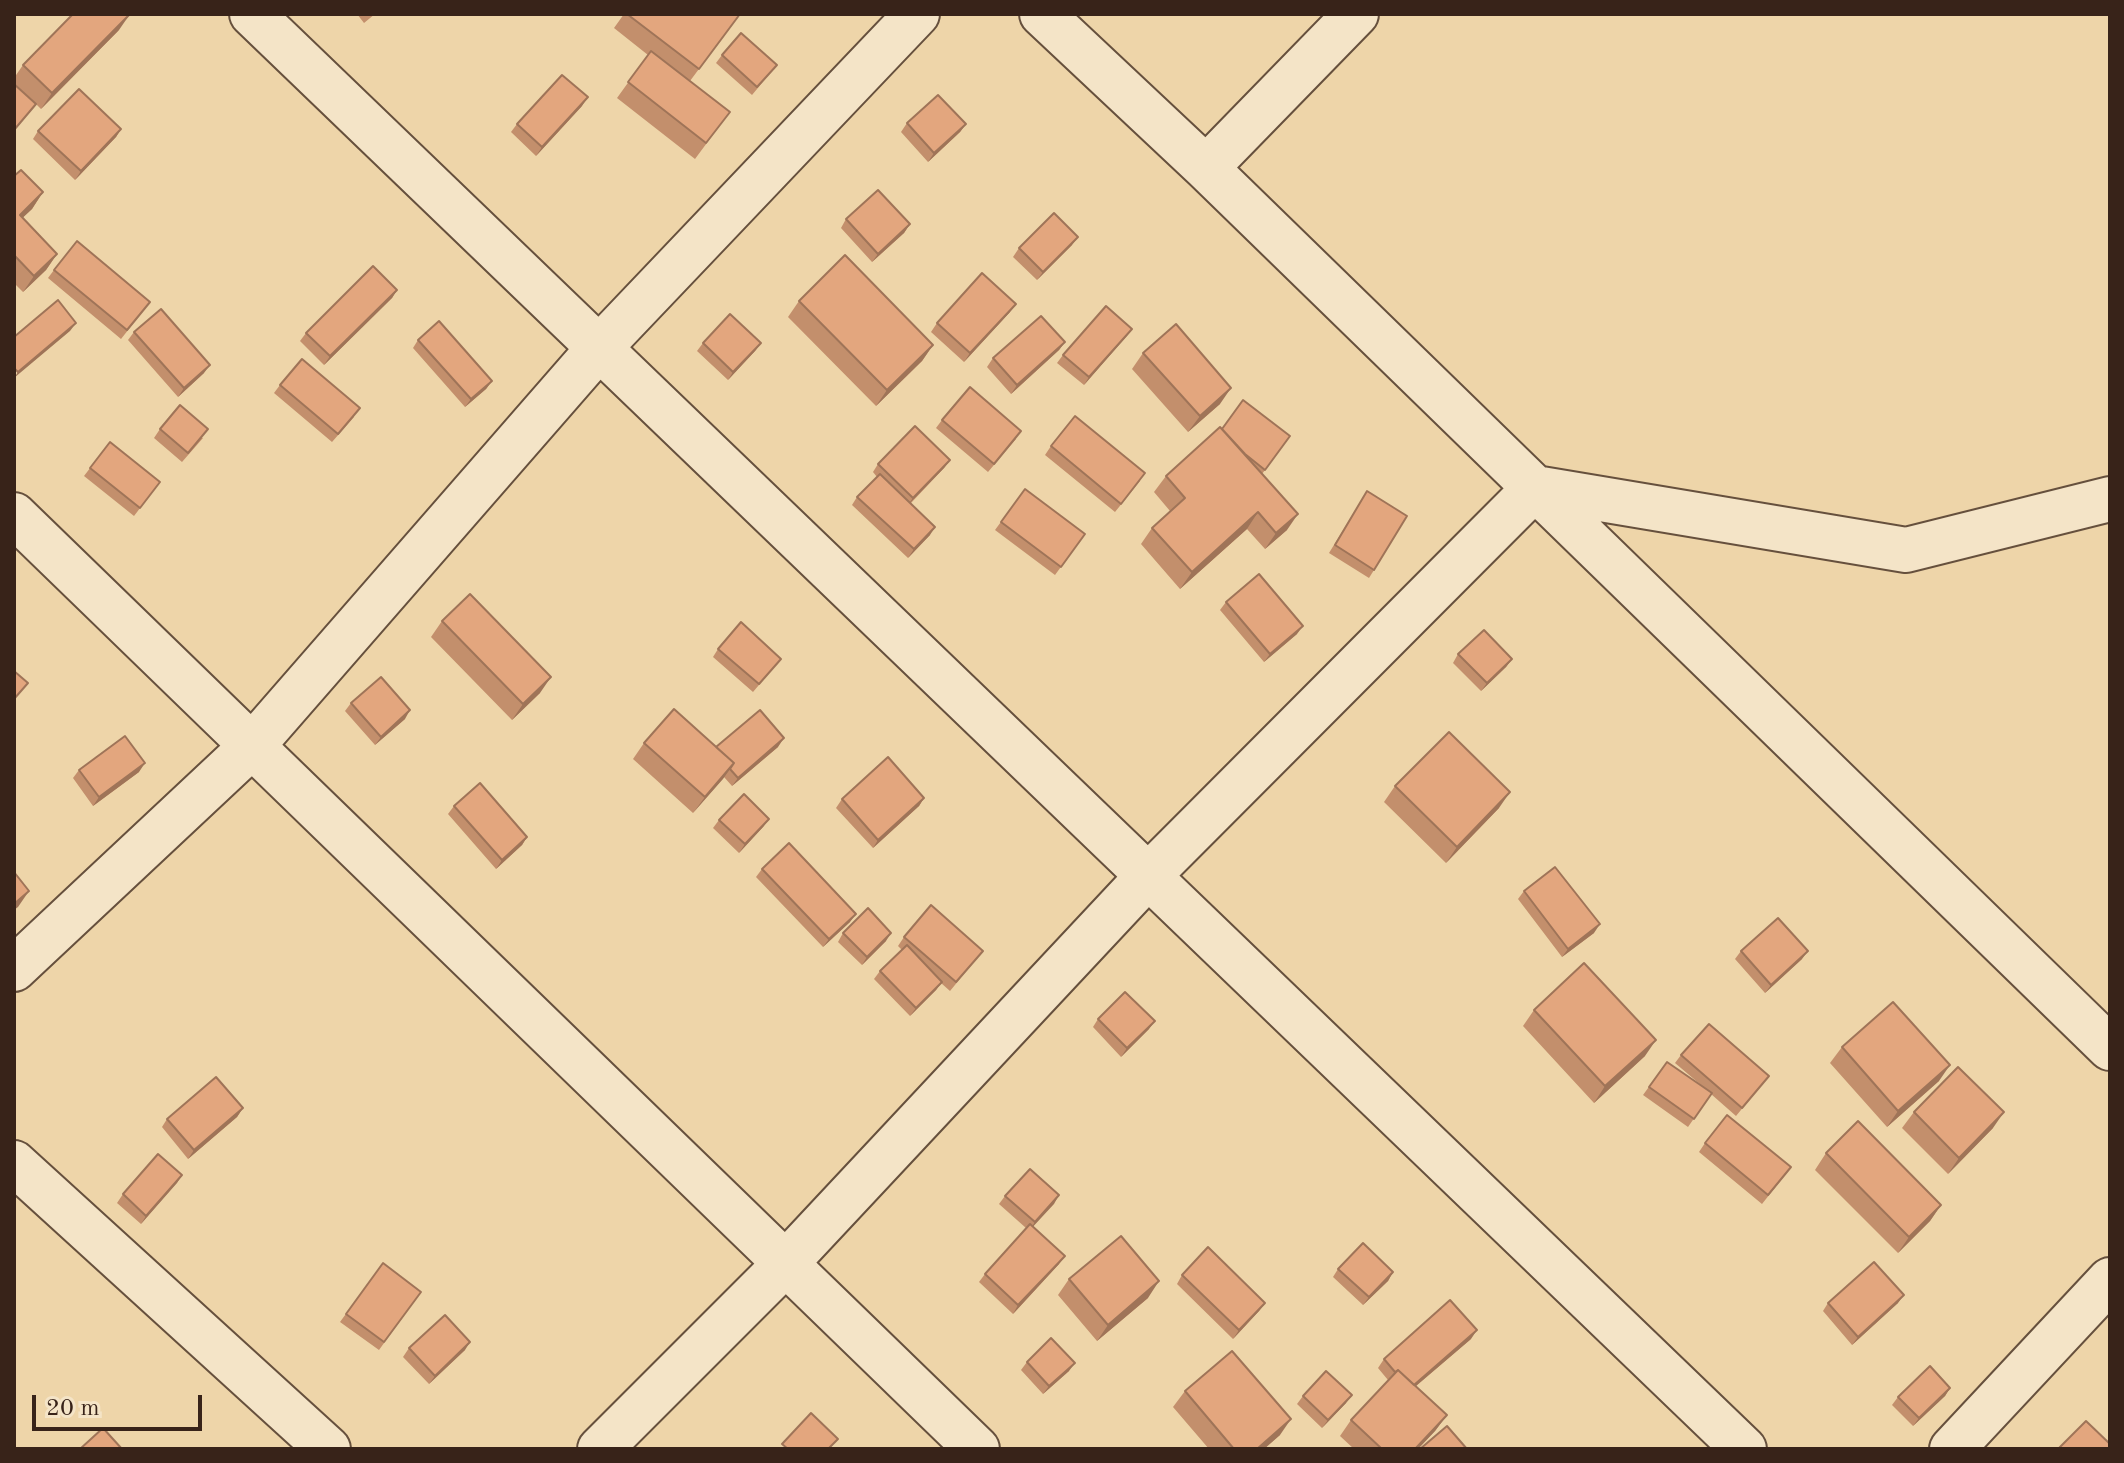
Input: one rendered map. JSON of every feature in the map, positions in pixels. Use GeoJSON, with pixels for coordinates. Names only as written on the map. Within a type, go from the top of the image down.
{"type":"FeatureCollection","features":[{"type":"Feature","properties":{"kind":"street"},"geometry":{"type":"LineString","coordinates":[[252,14],[1744,1449]]}},
{"type":"Feature","properties":{"kind":"street"},"geometry":{"type":"LineString","coordinates":[[14,969],[252,746],[599,348],[917,14]]}},
{"type":"Feature","properties":{"kind":"street"},"geometry":{"type":"LineString","coordinates":[[1042,14],[1206,168],[2110,1048]]}},
{"type":"Feature","properties":{"kind":"street"},"geometry":{"type":"LineString","coordinates":[[1206,168],[1356,14]]}},
{"type":"Feature","properties":{"kind":"street"},"geometry":{"type":"LineString","coordinates":[[1535,488],[1906,550],[2110,499]]}},
{"type":"Feature","properties":{"kind":"street"},"geometry":{"type":"LineString","coordinates":[[600,1449],[785,1264],[1148,876],[1535,488]]}},
{"type":"Feature","properties":{"kind":"street"},"geometry":{"type":"LineString","coordinates":[[14,515],[977,1449]]}},
{"type":"Feature","properties":{"kind":"street"},"geometry":{"type":"LineString","coordinates":[[14,1163],[328,1449]]}},
{"type":"Feature","properties":{"kind":"street"},"geometry":{"type":"LineString","coordinates":[[1952,1449],[2110,1280]]}},
{"type":"Feature","properties":{"kind":"building"},"geometry":{"type":"Polygon","coordinates":[[[73,14],[130,14],[52,93],[23,65],[73,14]]]}},
{"type":"Feature","properties":{"kind":"building"},"geometry":{"type":"Polygon","coordinates":[[[627,14],[740,14],[699,69],[627,14]]]}},
{"type":"Feature","properties":{"kind":"building"},"geometry":{"type":"Polygon","coordinates":[[[741,33],[777,65],[757,87],[722,55],[741,33]]]}},
{"type":"Feature","properties":{"kind":"building"},"geometry":{"type":"Polygon","coordinates":[[[651,51],[730,112],[706,143],[628,82],[651,51]]]}},
{"type":"Feature","properties":{"kind":"building"},"geometry":{"type":"Polygon","coordinates":[[[562,75],[588,97],[542,147],[517,124],[562,75]]]}},
{"type":"Feature","properties":{"kind":"building"},"geometry":{"type":"Polygon","coordinates":[[[14,84],[36,104],[14,130],[14,84]]]}},
{"type":"Feature","properties":{"kind":"building"},"geometry":{"type":"Polygon","coordinates":[[[79,89],[121,129],[81,171],[38,131],[79,89]]]}},
{"type":"Feature","properties":{"kind":"building"},"geometry":{"type":"Polygon","coordinates":[[[938,95],[966,124],[934,153],[907,123],[938,95]]]}},
{"type":"Feature","properties":{"kind":"building"},"geometry":{"type":"Polygon","coordinates":[[[21,170],[43,192],[20,215],[57,254],[34,276],[14,255],[14,176],[21,170]]]}},
{"type":"Feature","properties":{"kind":"building"},"geometry":{"type":"Polygon","coordinates":[[[878,190],[910,224],[878,254],[846,219],[878,190]]]}},
{"type":"Feature","properties":{"kind":"building"},"geometry":{"type":"Polygon","coordinates":[[[1054,213],[1078,237],[1043,272],[1019,248],[1054,213]]]}},
{"type":"Feature","properties":{"kind":"building"},"geometry":{"type":"Polygon","coordinates":[[[77,241],[150,302],[127,330],[54,270],[77,241]]]}},
{"type":"Feature","properties":{"kind":"building"},"geometry":{"type":"Polygon","coordinates":[[[845,255],[933,345],[887,390],[799,301],[845,255]]]}},
{"type":"Feature","properties":{"kind":"building"},"geometry":{"type":"Polygon","coordinates":[[[373,266],[397,290],[330,356],[306,333],[373,266]]]}},
{"type":"Feature","properties":{"kind":"building"},"geometry":{"type":"Polygon","coordinates":[[[982,273],[1016,304],[970,353],[937,323],[982,273]]]}},
{"type":"Feature","properties":{"kind":"building"},"geometry":{"type":"Polygon","coordinates":[[[58,300],[76,323],[18,372],[14,368],[14,337],[58,300]]]}},
{"type":"Feature","properties":{"kind":"building"},"geometry":{"type":"Polygon","coordinates":[[[1106,306],[1132,329],[1089,377],[1063,355],[1106,306]]]}},
{"type":"Feature","properties":{"kind":"building"},"geometry":{"type":"Polygon","coordinates":[[[161,309],[210,365],[184,388],[134,332],[161,309]]]}},
{"type":"Feature","properties":{"kind":"building"},"geometry":{"type":"Polygon","coordinates":[[[730,314],[761,343],[733,372],[703,343],[730,314]]]}},
{"type":"Feature","properties":{"kind":"building"},"geometry":{"type":"Polygon","coordinates":[[[1041,316],[1065,342],[1017,385],[993,358],[1041,316]]]}},
{"type":"Feature","properties":{"kind":"building"},"geometry":{"type":"Polygon","coordinates":[[[439,321],[492,381],[471,399],[418,340],[439,321]]]}},
{"type":"Feature","properties":{"kind":"building"},"geometry":{"type":"Polygon","coordinates":[[[1176,324],[1231,388],[1200,416],[1143,353],[1176,324]]]}},
{"type":"Feature","properties":{"kind":"building"},"geometry":{"type":"Polygon","coordinates":[[[302,359],[360,408],[338,434],[280,385],[302,359]]]}},
{"type":"Feature","properties":{"kind":"building"},"geometry":{"type":"Polygon","coordinates":[[[970,387],[1021,431],[994,464],[942,420],[970,387]]]}},
{"type":"Feature","properties":{"kind":"building"},"geometry":{"type":"Polygon","coordinates":[[[1243,400],[1290,436],[1265,470],[1222,429],[1243,400]]]}},
{"type":"Feature","properties":{"kind":"building"},"geometry":{"type":"Polygon","coordinates":[[[180,405],[208,429],[188,453],[160,429],[180,405]]]}},
{"type":"Feature","properties":{"kind":"building"},"geometry":{"type":"Polygon","coordinates":[[[1075,416],[1145,473],[1121,504],[1051,446],[1075,416]]]}},
{"type":"Feature","properties":{"kind":"building"},"geometry":{"type":"Polygon","coordinates":[[[915,426],[950,460],[913,498],[878,464],[915,426]]]}},
{"type":"Feature","properties":{"kind":"building"},"geometry":{"type":"Polygon","coordinates":[[[1220,427],[1298,514],[1276,533],[1258,512],[1192,572],[1152,528],[1185,498],[1166,476],[1220,427]]]}},
{"type":"Feature","properties":{"kind":"building"},"geometry":{"type":"Polygon","coordinates":[[[110,442],[160,482],[140,508],[90,468],[110,442]]]}},
{"type":"Feature","properties":{"kind":"building"},"geometry":{"type":"Polygon","coordinates":[[[880,474],[935,527],[914,549],[857,497],[880,474]]]}},
{"type":"Feature","properties":{"kind":"building"},"geometry":{"type":"Polygon","coordinates":[[[1025,489],[1085,534],[1061,567],[1001,522],[1025,489]]]}},
{"type":"Feature","properties":{"kind":"building"},"geometry":{"type":"Polygon","coordinates":[[[1367,491],[1407,516],[1374,570],[1335,545],[1367,491]]]}},
{"type":"Feature","properties":{"kind":"building"},"geometry":{"type":"Polygon","coordinates":[[[1259,574],[1303,626],[1270,654],[1226,602],[1259,574]]]}},
{"type":"Feature","properties":{"kind":"building"},"geometry":{"type":"Polygon","coordinates":[[[470,594],[551,677],[523,704],[442,621],[470,594]]]}},
{"type":"Feature","properties":{"kind":"building"},"geometry":{"type":"Polygon","coordinates":[[[741,622],[781,659],[759,684],[718,649],[741,622]]]}},
{"type":"Feature","properties":{"kind":"building"},"geometry":{"type":"Polygon","coordinates":[[[1484,630],[1512,659],[1487,683],[1458,654],[1484,630]]]}},
{"type":"Feature","properties":{"kind":"building"},"geometry":{"type":"Polygon","coordinates":[[[14,671],[28,683],[14,699],[14,671]]]}},
{"type":"Feature","properties":{"kind":"building"},"geometry":{"type":"Polygon","coordinates":[[[381,677],[410,710],[381,737],[351,703],[381,677]]]}},
{"type":"Feature","properties":{"kind":"building"},"geometry":{"type":"Polygon","coordinates":[[[674,709],[734,763],[705,797],[644,743],[674,709]]]}},
{"type":"Feature","properties":{"kind":"building"},"geometry":{"type":"Polygon","coordinates":[[[760,710],[784,738],[738,778],[730,769],[734,763],[716,747],[760,710]]]}},
{"type":"Feature","properties":{"kind":"building"},"geometry":{"type":"Polygon","coordinates":[[[1449,732],[1510,792],[1457,847],[1395,786],[1449,732]]]}},
{"type":"Feature","properties":{"kind":"building"},"geometry":{"type":"Polygon","coordinates":[[[125,736],[145,763],[99,797],[79,770],[125,736]]]}},
{"type":"Feature","properties":{"kind":"building"},"geometry":{"type":"Polygon","coordinates":[[[888,757],[924,798],[878,840],[842,799],[888,757]]]}},
{"type":"Feature","properties":{"kind":"building"},"geometry":{"type":"Polygon","coordinates":[[[480,783],[527,837],[502,860],[454,806],[480,783]]]}},
{"type":"Feature","properties":{"kind":"building"},"geometry":{"type":"Polygon","coordinates":[[[744,794],[769,819],[745,844],[719,820],[744,794]]]}},
{"type":"Feature","properties":{"kind":"building"},"geometry":{"type":"Polygon","coordinates":[[[789,843],[856,914],[829,939],[762,869],[789,843]]]}},
{"type":"Feature","properties":{"kind":"building"},"geometry":{"type":"Polygon","coordinates":[[[1555,867],[1600,924],[1568,949],[1524,891],[1555,867]]]}},
{"type":"Feature","properties":{"kind":"building"},"geometry":{"type":"Polygon","coordinates":[[[14,872],[29,891],[14,904],[14,872]]]}},
{"type":"Feature","properties":{"kind":"building"},"geometry":{"type":"Polygon","coordinates":[[[931,905],[983,951],[956,982],[904,937],[931,905]]]}},
{"type":"Feature","properties":{"kind":"building"},"geometry":{"type":"Polygon","coordinates":[[[868,908],[891,933],[867,957],[843,933],[868,908]]]}},
{"type":"Feature","properties":{"kind":"building"},"geometry":{"type":"Polygon","coordinates":[[[1778,918],[1808,951],[1771,985],[1741,951],[1778,918]]]}},
{"type":"Feature","properties":{"kind":"building"},"geometry":{"type":"Polygon","coordinates":[[[907,945],[942,982],[916,1008],[880,971],[907,945]]]}},
{"type":"Feature","properties":{"kind":"building"},"geometry":{"type":"Polygon","coordinates":[[[1584,963],[1656,1040],[1605,1086],[1534,1010],[1584,963]]]}},
{"type":"Feature","properties":{"kind":"building"},"geometry":{"type":"Polygon","coordinates":[[[1125,992],[1155,1021],[1127,1048],[1098,1019],[1125,992]]]}},
{"type":"Feature","properties":{"kind":"building"},"geometry":{"type":"Polygon","coordinates":[[[1893,1002],[1950,1065],[1898,1111],[1842,1047],[1893,1002]]]}},
{"type":"Feature","properties":{"kind":"building"},"geometry":{"type":"Polygon","coordinates":[[[1709,1024],[1769,1076],[1742,1108],[1681,1055],[1709,1024]]]}},
{"type":"Feature","properties":{"kind":"building"},"geometry":{"type":"Polygon","coordinates":[[[1667,1062],[1712,1093],[1694,1119],[1649,1087],[1667,1062]]]}},
{"type":"Feature","properties":{"kind":"building"},"geometry":{"type":"Polygon","coordinates":[[[1958,1067],[2004,1112],[1959,1158],[1914,1112],[1958,1067]]]}},
{"type":"Feature","properties":{"kind":"building"},"geometry":{"type":"Polygon","coordinates":[[[216,1077],[243,1108],[194,1150],[167,1119],[216,1077]]]}},
{"type":"Feature","properties":{"kind":"building"},"geometry":{"type":"Polygon","coordinates":[[[1727,1115],[1791,1167],[1768,1195],[1705,1143],[1727,1115]]]}},
{"type":"Feature","properties":{"kind":"building"},"geometry":{"type":"Polygon","coordinates":[[[1858,1121],[1941,1205],[1909,1237],[1826,1153],[1858,1121]]]}},
{"type":"Feature","properties":{"kind":"building"},"geometry":{"type":"Polygon","coordinates":[[[158,1154],[182,1175],[146,1216],[123,1194],[158,1154]]]}},
{"type":"Feature","properties":{"kind":"building"},"geometry":{"type":"Polygon","coordinates":[[[1030,1169],[1059,1195],[1035,1222],[1005,1196],[1030,1169]]]}},
{"type":"Feature","properties":{"kind":"building"},"geometry":{"type":"Polygon","coordinates":[[[1030,1224],[1065,1256],[1018,1305],[985,1274],[1030,1224]]]}},
{"type":"Feature","properties":{"kind":"building"},"geometry":{"type":"Polygon","coordinates":[[[1121,1236],[1159,1281],[1108,1325],[1069,1279],[1121,1236]]]}},
{"type":"Feature","properties":{"kind":"building"},"geometry":{"type":"Polygon","coordinates":[[[1363,1243],[1393,1272],[1369,1297],[1338,1269],[1363,1243]]]}},
{"type":"Feature","properties":{"kind":"building"},"geometry":{"type":"Polygon","coordinates":[[[1208,1247],[1265,1303],[1239,1330],[1182,1275],[1208,1247]]]}},
{"type":"Feature","properties":{"kind":"building"},"geometry":{"type":"Polygon","coordinates":[[[1874,1262],[1904,1295],[1858,1337],[1828,1303],[1874,1262]]]}},
{"type":"Feature","properties":{"kind":"building"},"geometry":{"type":"Polygon","coordinates":[[[383,1263],[421,1292],[384,1342],[346,1314],[383,1263]]]}},
{"type":"Feature","properties":{"kind":"building"},"geometry":{"type":"Polygon","coordinates":[[[1450,1300],[1477,1330],[1414,1385],[1398,1370],[1395,1372],[1384,1359],[1450,1300]]]}},
{"type":"Feature","properties":{"kind":"building"},"geometry":{"type":"Polygon","coordinates":[[[445,1315],[470,1342],[435,1376],[409,1348],[445,1315]]]}},
{"type":"Feature","properties":{"kind":"building"},"geometry":{"type":"Polygon","coordinates":[[[1051,1338],[1075,1363],[1049,1386],[1027,1362],[1051,1338]]]}},
{"type":"Feature","properties":{"kind":"building"},"geometry":{"type":"Polygon","coordinates":[[[1232,1351],[1291,1419],[1257,1449],[1234,1449],[1185,1391],[1232,1351]]]}},
{"type":"Feature","properties":{"kind":"building"},"geometry":{"type":"Polygon","coordinates":[[[1930,1366],[1950,1388],[1919,1418],[1898,1397],[1930,1366]]]}},
{"type":"Feature","properties":{"kind":"building"},"geometry":{"type":"Polygon","coordinates":[[[1398,1370],[1447,1415],[1415,1449],[1382,1449],[1351,1420],[1398,1370]]]}},
{"type":"Feature","properties":{"kind":"building"},"geometry":{"type":"Polygon","coordinates":[[[1326,1371],[1352,1395],[1328,1420],[1303,1396],[1326,1371]]]}},
{"type":"Feature","properties":{"kind":"building"},"geometry":{"type":"Polygon","coordinates":[[[811,1413],[838,1439],[828,1449],[788,1449],[782,1444],[811,1413]]]}},
{"type":"Feature","properties":{"kind":"building"},"geometry":{"type":"Polygon","coordinates":[[[2086,1421],[2110,1444],[2110,1449],[2058,1449],[2086,1421]]]}},
{"type":"Feature","properties":{"kind":"building"},"geometry":{"type":"Polygon","coordinates":[[[1447,1426],[1467,1449],[1420,1449],[1447,1426]]]}},
{"type":"Feature","properties":{"kind":"building"},"geometry":{"type":"Polygon","coordinates":[[[103,1428],[122,1449],[80,1449],[103,1428]]]}}]}
